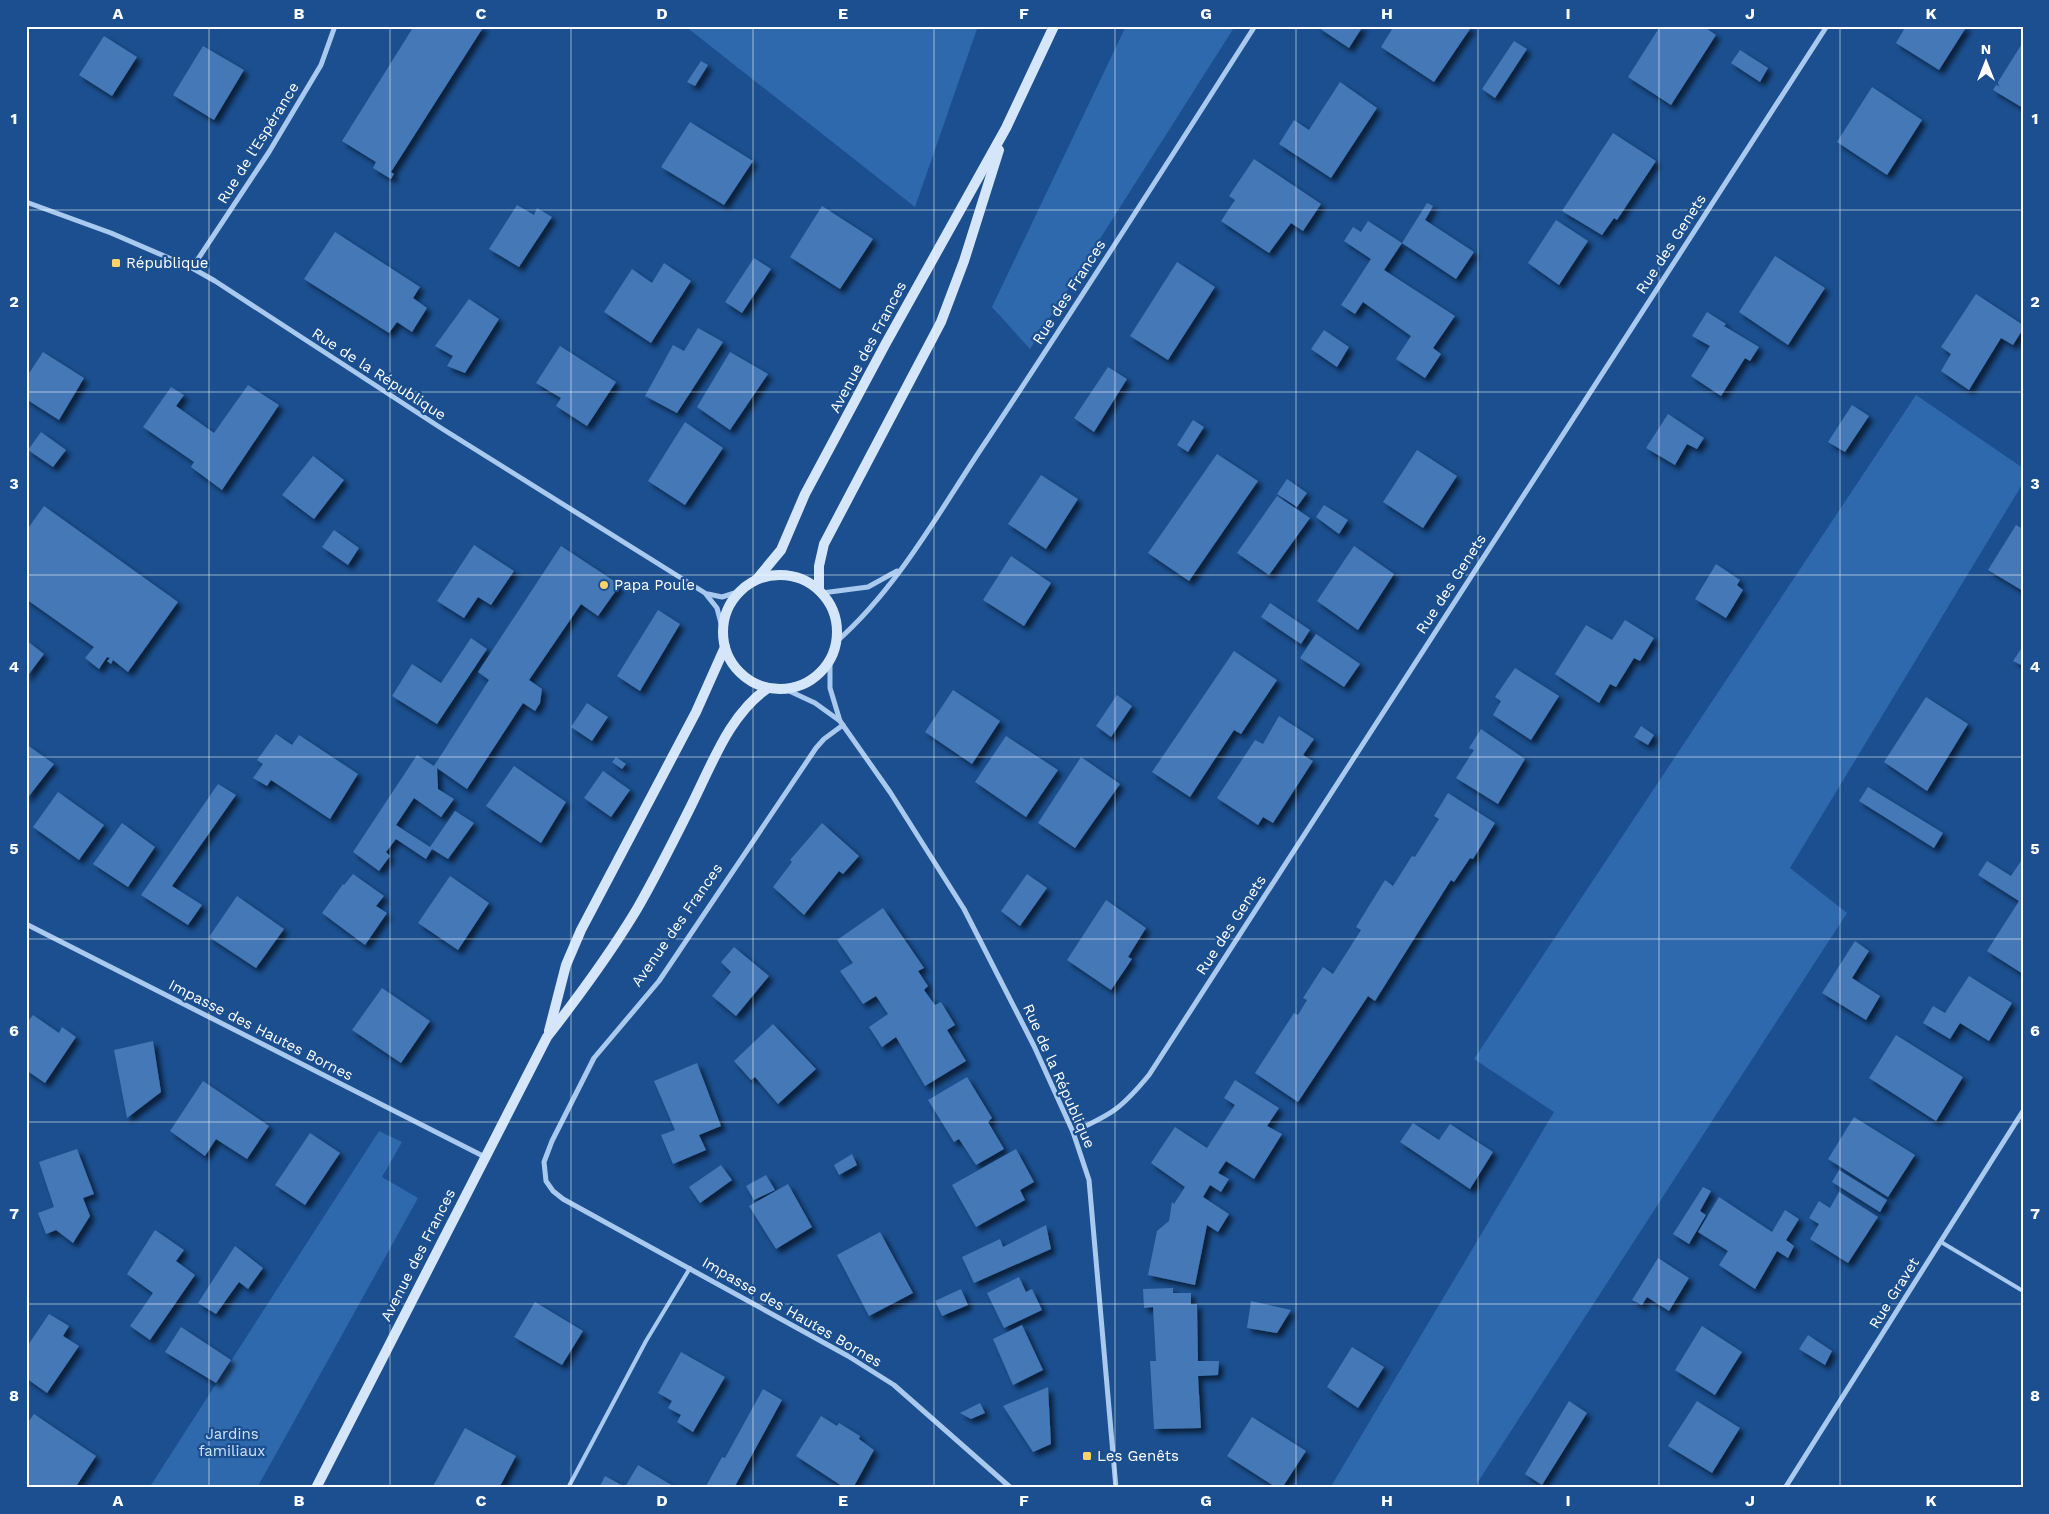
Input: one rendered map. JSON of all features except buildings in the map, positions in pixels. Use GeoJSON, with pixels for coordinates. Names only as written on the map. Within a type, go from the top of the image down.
{"type":"FeatureCollection","features":[{"type":"Feature","properties":{"kind":"main road","name":"Avenue des Frances"},"geometry":{"type":"LineString","coordinates":[[757,580],[781,550],[806,494],[886,343],[1006,128],[1054,26]]}},
{"type":"Feature","properties":{"kind":"main road","name":"Avenue des Frances"},"geometry":{"type":"LineString","coordinates":[[820,591],[820,566],[824,544],[941,322],[964,261],[1006,128]]}},
{"type":"Feature","properties":{"kind":"main road"},"geometry":{"type":"LineString","coordinates":[[769,576],[796,577],[820,591],[830,603],[836,618],[838,634],[836,642],[830,658],[816,677],[801,686],[785,689],[768,688],[754,683],[741,674],[731,662],[725,647],[723,631],[725,615],[740,591],[757,580],[769,576]]}},
{"type":"Feature","properties":{"kind":"main road","name":"Avenue des Frances"},"geometry":{"type":"LineString","coordinates":[[547,1037],[566,965],[581,930],[696,712],[725,647]]}},
{"type":"Feature","properties":{"kind":"main road","name":"Avenue des Frances"},"geometry":{"type":"LineString","coordinates":[[316,1488],[547,1037],[595,973],[636,910],[728,735],[750,703],[768,688]]}},
{"type":"Feature","properties":{"kind":"street","name":"Rue de l'Espérance"},"geometry":{"type":"LineString","coordinates":[[192,268],[269,152],[321,65],[335,26]]}},
{"type":"Feature","properties":{"kind":"street","name":"Rue des Frances"},"geometry":{"type":"LineString","coordinates":[[836,642],[865,613],[900,570],[1038,363],[1255,26]]}},
{"type":"Feature","properties":{"kind":"street","name":"Rue des Genets"},"geometry":{"type":"LineString","coordinates":[[1073,1132],[1111,1114],[1126,1102],[1149,1075],[1827,26]]}},
{"type":"Feature","properties":{"kind":"street","name":"Rue de la République"},"geometry":{"type":"LineString","coordinates":[[26,202],[111,234],[192,268],[440,428],[705,593],[722,597],[740,591]]}},
{"type":"Feature","properties":{"kind":"street","name":"Rue des Frances"},"geometry":{"type":"LineString","coordinates":[[820,591],[868,587],[900,570]]}},
{"type":"Feature","properties":{"kind":"street","name":"Rue de la République"},"geometry":{"type":"LineString","coordinates":[[705,593],[717,608],[723,631]]}},
{"type":"Feature","properties":{"kind":"street","name":"Rue de la République"},"geometry":{"type":"LineString","coordinates":[[830,658],[830,688],[841,723]]}},
{"type":"Feature","properties":{"kind":"street","name":"Rue de la République"},"geometry":{"type":"LineString","coordinates":[[785,689],[815,703],[841,723],[890,792],[964,910],[1034,1046],[1073,1132],[1089,1180],[1116,1488]]}},
{"type":"Feature","properties":{"kind":"street","name":"Avenue des Frances"},"geometry":{"type":"LineString","coordinates":[[546,1180],[544,1162],[552,1141],[594,1058],[659,981],[816,748],[841,723]]}},
{"type":"Feature","properties":{"kind":"street","name":"Impasse des Hautes Bornes"},"geometry":{"type":"LineString","coordinates":[[26,924],[485,1157]]}},
{"type":"Feature","properties":{"kind":"street","name":"Rue Gravet"},"geometry":{"type":"LineString","coordinates":[[1786,1488],[2023,1111]]}},
{"type":"Feature","properties":{"kind":"street","name":"Impasse des Hautes Bornes"},"geometry":{"type":"LineString","coordinates":[[546,1180],[553,1191],[563,1199],[848,1356],[894,1385],[1011,1488]]}},
{"type":"Feature","properties":{"kind":"lane"},"geometry":{"type":"LineString","coordinates":[[1940,1242],[2023,1291]]}},
{"type":"Feature","properties":{"kind":"lane"},"geometry":{"type":"LineString","coordinates":[[568,1488],[646,1341],[690,1268]]}},
{"type":"Feature","properties":{"kind":"green space"},"geometry":{"type":"Polygon","coordinates":[[[685,26],[978,26],[915,207],[685,26]]]}},
{"type":"Feature","properties":{"kind":"green space"},"geometry":{"type":"Polygon","coordinates":[[[1126,26],[1235,26],[1030,349],[992,307],[1126,26]]]}},
{"type":"Feature","properties":{"kind":"green space"},"geometry":{"type":"Polygon","coordinates":[[[1916,395],[2023,468],[2023,483],[1790,868],[1847,913],[1474,1488],[1330,1488],[1554,1112],[1474,1059],[1916,395]]]}},
{"type":"Feature","properties":{"kind":"green space","name":"Jardins familiaux"},"geometry":{"type":"Polygon","coordinates":[[[379,1131],[402,1142],[382,1177],[418,1198],[257,1488],[149,1488],[379,1131]]]}},
{"type":"Feature","properties":{"kind":"place","name":"République"},"geometry":{"type":"Point","coordinates":[116,263]}},
{"type":"Feature","properties":{"kind":"place","name":"Papa Poule"},"geometry":{"type":"Point","coordinates":[604,585]}},
{"type":"Feature","properties":{"kind":"place","name":"Les Genêts"},"geometry":{"type":"Point","coordinates":[1087,1456]}}]}
